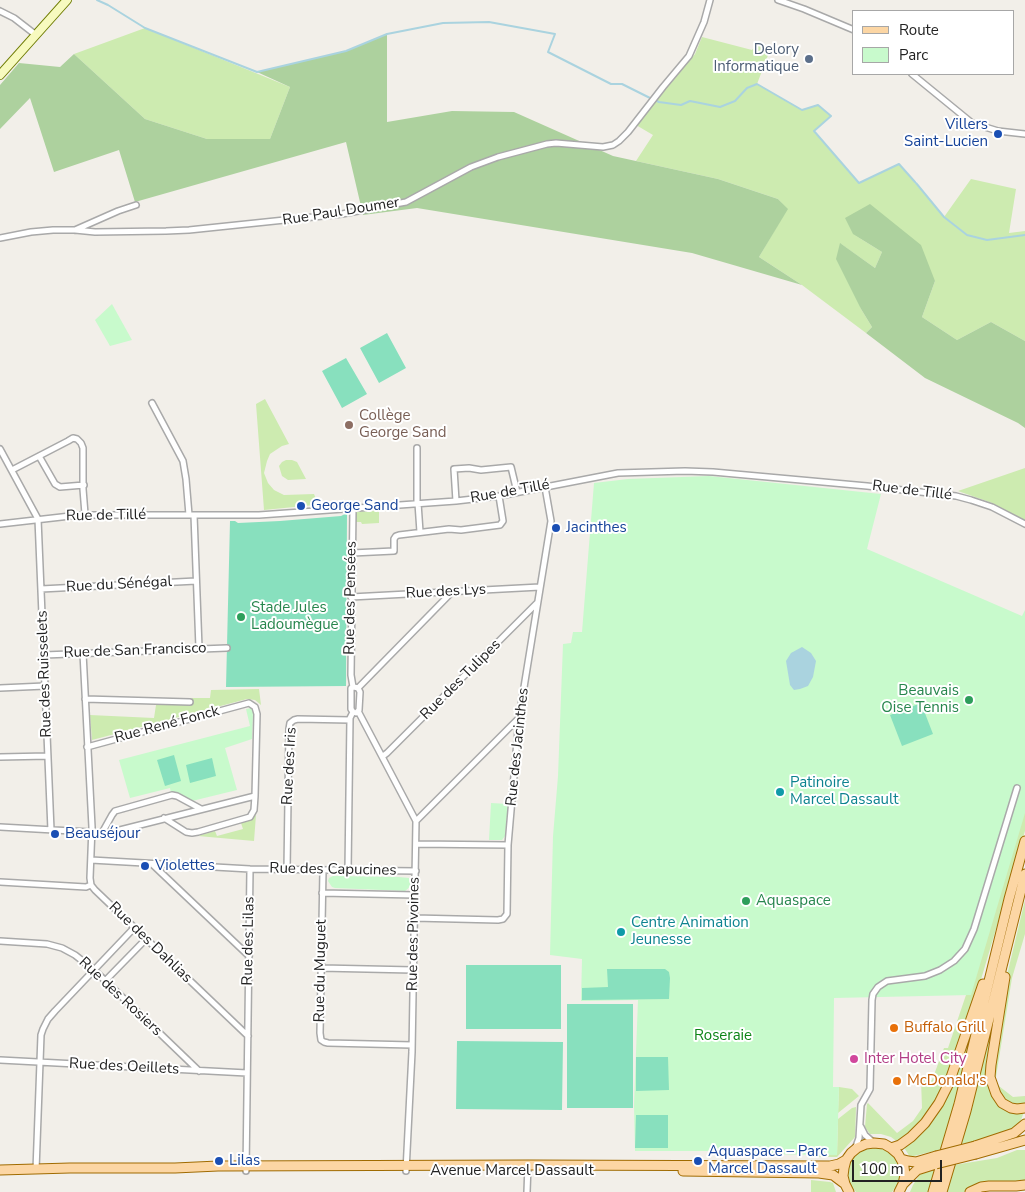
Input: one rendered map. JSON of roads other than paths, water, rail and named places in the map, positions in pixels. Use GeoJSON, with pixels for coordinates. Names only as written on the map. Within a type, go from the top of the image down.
{"type":"FeatureCollection","features":[{"type":"Feature","properties":{"kind":"main road"},"geometry":{"type":"LineString","coordinates":[[0,75],[67,0]]}},
{"type":"Feature","properties":{"kind":"main road"},"geometry":{"type":"LineString","coordinates":[[933,1192],[958,1110],[1025,841]]}},
{"type":"Feature","properties":{"kind":"main road"},"geometry":{"type":"LineString","coordinates":[[1025,875],[1021,907],[1003,984],[990,1073],[994,1090],[1002,1103],[1011,1108],[1025,1108]]}},
{"type":"Feature","properties":{"kind":"main road"},"geometry":{"type":"LineString","coordinates":[[942,1192],[966,1111],[1025,875]]}},
{"type":"Feature","properties":{"kind":"main road"},"geometry":{"type":"LineString","coordinates":[[890,1148],[900,1145],[911,1137],[929,1118],[942,1098],[956,1065],[999,940]]}},
{"type":"Feature","properties":{"kind":"main road"},"geometry":{"type":"LineString","coordinates":[[975,1150],[1011,1134],[1025,1124]]}},
{"type":"Feature","properties":{"kind":"main road"},"geometry":{"type":"LineString","coordinates":[[901,1159],[908,1162],[936,1160],[1025,1140]]}},
{"type":"Feature","properties":{"kind":"main road"},"geometry":{"type":"LineString","coordinates":[[847,1188],[843,1174],[846,1160],[855,1149],[862,1145],[874,1143],[884,1144],[898,1154],[901,1159],[905,1171],[901,1188]]}},
{"type":"Feature","properties":{"kind":"main road","name":"Avenue Marcel Dassault"},"geometry":{"type":"LineString","coordinates":[[0,1165],[70,1168],[175,1168],[200,1166],[246,1168],[528,1168],[833,1166],[846,1160]]}},
{"type":"Feature","properties":{"kind":"main road"},"geometry":{"type":"LineString","coordinates":[[901,1188],[917,1170],[936,1160]]}},
{"type":"Feature","properties":{"kind":"main road","name":"Avenue Marcel Dassault"},"geometry":{"type":"LineString","coordinates":[[0,1170],[36,1167]]}},
{"type":"Feature","properties":{"kind":"main road","name":"Avenue Marcel Dassault"},"geometry":{"type":"LineString","coordinates":[[528,1168],[808,1172],[830,1174],[840,1179],[847,1188]]}},
{"type":"Feature","properties":{"kind":"main road"},"geometry":{"type":"LineString","coordinates":[[970,1192],[981,1187],[1025,1185]]}},
{"type":"Feature","properties":{"kind":"street","name":"Rue Paul Doumer"},"geometry":{"type":"LineString","coordinates":[[0,238],[36,231],[166,232],[342,214],[406,202],[471,167],[498,157],[547,144],[603,147],[614,145],[628,132],[690,56],[704,22],[710,0]]}},
{"type":"Feature","properties":{"kind":"street"},"geometry":{"type":"LineString","coordinates":[[778,0],[804,8],[852,29]]}},
{"type":"Feature","properties":{"kind":"street"},"geometry":{"type":"LineString","coordinates":[[0,11],[14,18],[36,34]]}},
{"type":"Feature","properties":{"kind":"street"},"geometry":{"type":"LineString","coordinates":[[913,75],[972,123],[994,130],[1025,134]]}},
{"type":"Feature","properties":{"kind":"street"},"geometry":{"type":"LineString","coordinates":[[75,230],[136,205]]}},
{"type":"Feature","properties":{"kind":"street"},"geometry":{"type":"LineString","coordinates":[[152,403],[182,461],[187,482],[196,582],[199,648]]}},
{"type":"Feature","properties":{"kind":"street"},"geometry":{"type":"LineString","coordinates":[[12,470],[74,438],[77,439],[83,448],[85,514]]}},
{"type":"Feature","properties":{"kind":"street"},"geometry":{"type":"LineString","coordinates":[[417,448],[417,503],[420,532]]}},
{"type":"Feature","properties":{"kind":"street"},"geometry":{"type":"LineString","coordinates":[[0,449],[38,519]]}},
{"type":"Feature","properties":{"kind":"street"},"geometry":{"type":"LineString","coordinates":[[39,456],[55,484],[60,487],[84,484]]}},
{"type":"Feature","properties":{"kind":"street"},"geometry":{"type":"LineString","coordinates":[[456,501],[454,469],[482,470],[511,467],[517,492]]}},
{"type":"Feature","properties":{"kind":"street","name":"Rue de Tillé"},"geometry":{"type":"LineString","coordinates":[[0,524],[85,514],[259,515],[456,501],[498,496],[625,473],[695,471],[925,492],[964,498],[1001,511],[1025,524]]}},
{"type":"Feature","properties":{"kind":"street","name":"Rue des Jacinthes"},"geometry":{"type":"LineString","coordinates":[[414,918],[498,920],[503,919],[508,911],[508,845],[519,718],[551,521],[545,487]]}},
{"type":"Feature","properties":{"kind":"street"},"geometry":{"type":"LineString","coordinates":[[352,553],[394,551],[394,541],[397,535],[500,525],[503,521],[498,496]]}},
{"type":"Feature","properties":{"kind":"street","name":"Rue des Pensées"},"geometry":{"type":"LineString","coordinates":[[348,871],[350,720],[356,711],[360,692],[355,687],[350,675],[352,508]]}},
{"type":"Feature","properties":{"kind":"street","name":"Rue des Ruisselets"},"geometry":{"type":"LineString","coordinates":[[38,519],[51,830]]}},
{"type":"Feature","properties":{"kind":"street","name":"Rue du Sénégal"},"geometry":{"type":"LineString","coordinates":[[41,589],[196,582]]}},
{"type":"Feature","properties":{"kind":"street","name":"Rue des Lys"},"geometry":{"type":"LineString","coordinates":[[352,597],[540,587]]}},
{"type":"Feature","properties":{"kind":"street"},"geometry":{"type":"LineString","coordinates":[[355,687],[452,592]]}},
{"type":"Feature","properties":{"kind":"street","name":"Rue des Tulipes"},"geometry":{"type":"LineString","coordinates":[[383,756],[538,603]]}},
{"type":"Feature","properties":{"kind":"street","name":"Rue de San Francisco"},"geometry":{"type":"LineString","coordinates":[[44,655],[227,648]]}},
{"type":"Feature","properties":{"kind":"street"},"geometry":{"type":"LineString","coordinates":[[0,882],[86,887],[91,885],[92,832],[83,653]]}},
{"type":"Feature","properties":{"kind":"street"},"geometry":{"type":"LineString","coordinates":[[0,688],[45,686]]}},
{"type":"Feature","properties":{"kind":"street","name":"Rue des Pensées"},"geometry":{"type":"LineString","coordinates":[[355,687],[350,690],[350,699],[351,709],[356,711]]}},
{"type":"Feature","properties":{"kind":"street"},"geometry":{"type":"LineString","coordinates":[[85,700],[190,702]]}},
{"type":"Feature","properties":{"kind":"street","name":"Rue René Fonck"},"geometry":{"type":"LineString","coordinates":[[88,747],[247,703],[253,705],[257,714],[255,796]]}},
{"type":"Feature","properties":{"kind":"street","name":"Rue des Pivoines"},"geometry":{"type":"LineString","coordinates":[[356,711],[383,756],[416,821],[412,1045],[406,1168]]}},
{"type":"Feature","properties":{"kind":"street"},"geometry":{"type":"LineString","coordinates":[[416,821],[519,718]]}},
{"type":"Feature","properties":{"kind":"street","name":"Rue des Iris"},"geometry":{"type":"LineString","coordinates":[[287,870],[290,723],[296,719],[350,720]]}},
{"type":"Feature","properties":{"kind":"street"},"geometry":{"type":"LineString","coordinates":[[0,757],[48,756]]}},
{"type":"Feature","properties":{"kind":"street"},"geometry":{"type":"LineString","coordinates":[[855,1149],[859,1138],[861,1105],[870,1089],[873,994],[878,987],[887,981],[920,977],[935,972],[950,964],[965,949],[974,929],[1017,788]]}},
{"type":"Feature","properties":{"kind":"street"},"geometry":{"type":"LineString","coordinates":[[102,833],[117,810],[172,795],[201,809]]}},
{"type":"Feature","properties":{"kind":"street"},"geometry":{"type":"LineString","coordinates":[[0,827],[102,833],[115,832],[164,818],[255,796],[254,810],[250,817],[198,832],[186,832],[164,818]]}},
{"type":"Feature","properties":{"kind":"street"},"geometry":{"type":"LineString","coordinates":[[416,844],[508,845]]}},
{"type":"Feature","properties":{"kind":"street"},"geometry":{"type":"LineString","coordinates":[[91,860],[250,869]]}},
{"type":"Feature","properties":{"kind":"street"},"geometry":{"type":"LineString","coordinates":[[151,864],[249,956]]}},
{"type":"Feature","properties":{"kind":"street","name":"Rue des Capucines"},"geometry":{"type":"LineString","coordinates":[[250,869],[416,872]]}},
{"type":"Feature","properties":{"kind":"street","name":"Rue des Lilas"},"geometry":{"type":"LineString","coordinates":[[246,1168],[250,869]]}},
{"type":"Feature","properties":{"kind":"street","name":"Rue du Muguet"},"geometry":{"type":"LineString","coordinates":[[323,870],[320,1033],[322,1041],[328,1043],[412,1045]]}},
{"type":"Feature","properties":{"kind":"street","name":"Rue des Dahlias"},"geometry":{"type":"LineString","coordinates":[[91,885],[248,1036]]}},
{"type":"Feature","properties":{"kind":"street","name":"Rue des Capucines"},"geometry":{"type":"LineString","coordinates":[[322,893],[415,895]]}},
{"type":"Feature","properties":{"kind":"street"},"geometry":{"type":"LineString","coordinates":[[36,1167],[41,1035],[46,1022],[134,928]]}},
{"type":"Feature","properties":{"kind":"street"},"geometry":{"type":"LineString","coordinates":[[105,981],[146,939]]}},
{"type":"Feature","properties":{"kind":"street","name":"Rue des Rosiers"},"geometry":{"type":"LineString","coordinates":[[0,941],[52,945],[70,952],[84,961],[199,1071]]}},
{"type":"Feature","properties":{"kind":"street"},"geometry":{"type":"LineString","coordinates":[[321,968],[414,970]]}},
{"type":"Feature","properties":{"kind":"street","name":"Rue des Oeillets"},"geometry":{"type":"LineString","coordinates":[[0,1060],[247,1073]]}},
{"type":"Feature","properties":{"kind":"street"},"geometry":{"type":"LineString","coordinates":[[860,1122],[865,1135],[874,1143]]}},
{"type":"Feature","properties":{"kind":"street"},"geometry":{"type":"LineString","coordinates":[[526,1192],[528,1168]]}},
{"type":"Feature","properties":{"kind":"water"},"geometry":{"type":"Polygon","coordinates":[[[802,647],[811,653],[816,661],[813,677],[808,686],[794,690],[790,685],[786,661],[791,653],[802,647]]]}},
{"type":"Feature","properties":{"kind":"waterway"},"geometry":{"type":"LineString","coordinates":[[97,0],[145,28],[257,72],[346,51],[387,34],[443,23],[489,22],[555,34],[548,52],[611,84],[622,84],[650,98]]}},
{"type":"Feature","properties":{"kind":"waterway"},"geometry":{"type":"LineString","coordinates":[[655,100],[681,105],[690,101],[720,107],[735,101],[747,88],[757,84],[802,110],[818,105],[831,116],[814,131],[859,183],[899,164],[915,182]]}},
{"type":"Feature","properties":{"kind":"waterway"},"geometry":{"type":"LineString","coordinates":[[916,183],[944,217],[967,235],[987,240],[1025,235]]}},
{"type":"Feature","properties":{"kind":"place","name":"Delory Informatique"},"geometry":{"type":"Point","coordinates":[809,59]}},
{"type":"Feature","properties":{"kind":"place","name":"Villers Saint-Lucien"},"geometry":{"type":"Point","coordinates":[998,134]}},
{"type":"Feature","properties":{"kind":"place","name":"Collège George Sand"},"geometry":{"type":"Point","coordinates":[349,425]}},
{"type":"Feature","properties":{"kind":"place","name":"George Sand"},"geometry":{"type":"Point","coordinates":[301,506]}},
{"type":"Feature","properties":{"kind":"place","name":"Jacinthes"},"geometry":{"type":"Point","coordinates":[556,528]}},
{"type":"Feature","properties":{"kind":"place","name":"Stade Jules Ladoumègue"},"geometry":{"type":"Point","coordinates":[241,617]}},
{"type":"Feature","properties":{"kind":"place","name":"Beauvais Oise Tennis"},"geometry":{"type":"Point","coordinates":[969,700]}},
{"type":"Feature","properties":{"kind":"place","name":"Patinoire Marcel Dassault"},"geometry":{"type":"Point","coordinates":[780,792]}},
{"type":"Feature","properties":{"kind":"place","name":"Beauséjour"},"geometry":{"type":"Point","coordinates":[55,834]}},
{"type":"Feature","properties":{"kind":"place","name":"Violettes"},"geometry":{"type":"Point","coordinates":[145,866]}},
{"type":"Feature","properties":{"kind":"place","name":"Aquaspace"},"geometry":{"type":"Point","coordinates":[746,901]}},
{"type":"Feature","properties":{"kind":"place","name":"Centre Animation Jeunesse"},"geometry":{"type":"Point","coordinates":[621,932]}},
{"type":"Feature","properties":{"kind":"place","name":"Buffalo Grill"},"geometry":{"type":"Point","coordinates":[894,1028]}},
{"type":"Feature","properties":{"kind":"place","name":"Inter Hotel City"},"geometry":{"type":"Point","coordinates":[854,1059]}},
{"type":"Feature","properties":{"kind":"place","name":"McDonald's"},"geometry":{"type":"Point","coordinates":[897,1081]}},
{"type":"Feature","properties":{"kind":"place","name":"Lilas"},"geometry":{"type":"Point","coordinates":[219,1161]}},
{"type":"Feature","properties":{"kind":"place","name":"Aquaspace – Parc Marcel Dassault"},"geometry":{"type":"Point","coordinates":[698,1161]}},
{"type":"Feature","properties":{"kind":"park label","name":"Roseraie"},"geometry":{"type":"Point","coordinates":[723,1036]}}]}
